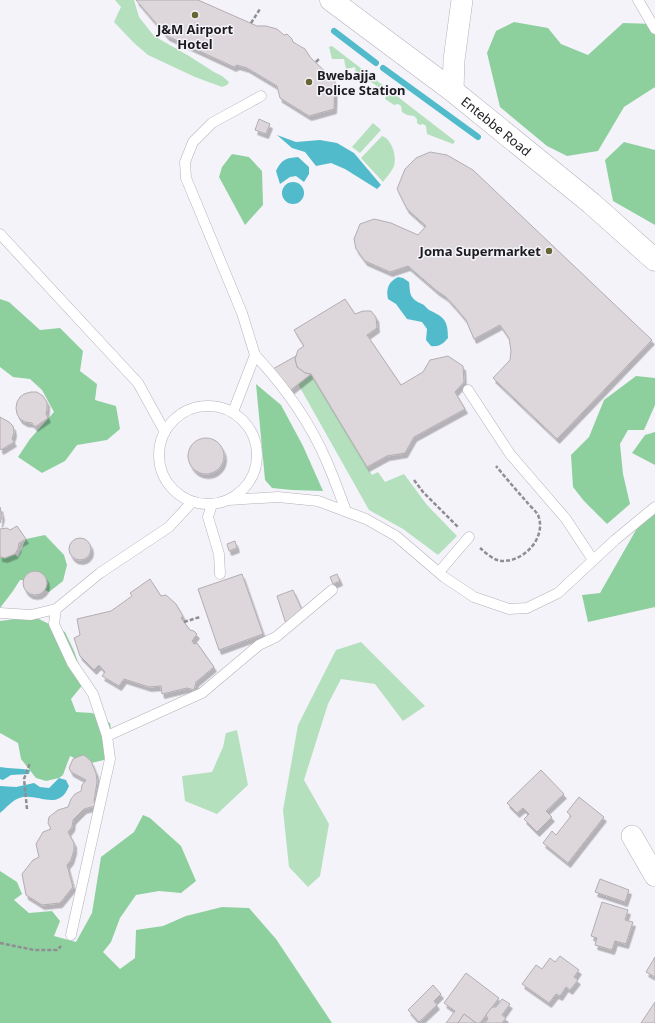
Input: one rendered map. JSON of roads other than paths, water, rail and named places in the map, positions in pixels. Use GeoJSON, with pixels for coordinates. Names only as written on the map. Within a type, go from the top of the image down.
{"type":"FeatureCollection","features":[{"type":"Feature","properties":{"kind":"main road","name":"Entebbe Road"},"geometry":{"type":"LineString","coordinates":[[331,0],[452,91],[591,203],[655,260]]}},
{"type":"Feature","properties":{"kind":"street"},"geometry":{"type":"LineString","coordinates":[[452,91],[454,60],[462,0]]}},
{"type":"Feature","properties":{"kind":"street"},"geometry":{"type":"LineString","coordinates":[[632,836],[655,876]]}},
{"type":"Feature","properties":{"kind":"lane"},"geometry":{"type":"LineString","coordinates":[[638,0],[655,29]]}},
{"type":"Feature","properties":{"kind":"lane"},"geometry":{"type":"LineString","coordinates":[[261,96],[212,123],[194,142],[185,162],[186,178],[242,313],[255,355],[268,369],[305,418],[327,462],[346,511]]}},
{"type":"Feature","properties":{"kind":"lane"},"geometry":{"type":"LineString","coordinates":[[0,234],[138,383],[165,432]]}},
{"type":"Feature","properties":{"kind":"lane"},"geometry":{"type":"LineString","coordinates":[[233,412],[255,355]]}},
{"type":"Feature","properties":{"kind":"lane"},"geometry":{"type":"LineString","coordinates":[[468,390],[510,454],[566,519],[593,560]]}},
{"type":"Feature","properties":{"kind":"lane"},"geometry":{"type":"LineString","coordinates":[[228,500],[243,490],[254,475],[258,457],[255,439],[246,424],[233,412],[223,408],[206,406],[190,410],[176,419],[165,432],[160,448],[160,465],[166,481],[177,493],[192,502],[202,504],[212,504],[228,500],[278,497],[318,501],[366,518],[396,536],[439,572],[474,597],[509,609],[527,608],[558,593],[593,560],[655,507]]}},
{"type":"Feature","properties":{"kind":"lane"},"geometry":{"type":"LineString","coordinates":[[0,613],[31,615],[56,609],[100,573],[169,527],[192,502]]}},
{"type":"Feature","properties":{"kind":"lane"},"geometry":{"type":"LineString","coordinates":[[212,504],[208,517],[219,554],[220,574]]}},
{"type":"Feature","properties":{"kind":"lane"},"geometry":{"type":"LineString","coordinates":[[439,572],[469,537]]}},
{"type":"Feature","properties":{"kind":"lane"},"geometry":{"type":"LineString","coordinates":[[107,736],[202,693],[259,645],[276,637],[332,590]]}},
{"type":"Feature","properties":{"kind":"lane"},"geometry":{"type":"LineString","coordinates":[[56,609],[54,624],[72,663],[93,694],[107,736],[110,759],[71,935]]}},
{"type":"Feature","properties":{"kind":"water"},"geometry":{"type":"Polygon","coordinates":[[[277,135],[296,142],[320,140],[337,143],[354,153],[381,185],[377,189],[345,169],[331,163],[316,166],[305,152],[292,148],[277,135]]]}},
{"type":"Feature","properties":{"kind":"water"},"geometry":{"type":"Polygon","coordinates":[[[298,157],[309,167],[309,174],[304,182],[296,176],[290,177],[280,184],[276,171],[280,164],[290,158],[298,157]]]}},
{"type":"Feature","properties":{"kind":"water"},"geometry":{"type":"Polygon","coordinates":[[[293,182],[301,185],[304,193],[301,201],[293,204],[285,201],[282,193],[285,185],[293,182]]]}},
{"type":"Feature","properties":{"kind":"water"},"geometry":{"type":"Polygon","coordinates":[[[398,277],[409,282],[410,293],[414,300],[442,317],[446,323],[448,338],[443,343],[436,346],[431,346],[426,340],[427,329],[422,322],[407,319],[396,304],[388,299],[388,286],[398,277]]]}},
{"type":"Feature","properties":{"kind":"water"},"geometry":{"type":"Polygon","coordinates":[[[0,767],[30,770],[29,774],[11,775],[3,780],[0,779],[0,767]]]}},
{"type":"Feature","properties":{"kind":"water"},"geometry":{"type":"Polygon","coordinates":[[[59,778],[66,780],[69,786],[59,799],[46,800],[24,797],[15,800],[0,813],[0,786],[16,787],[34,783],[40,787],[49,788],[59,778]]]}},
{"type":"Feature","properties":{"kind":"waterway"},"geometry":{"type":"LineString","coordinates":[[334,31],[376,63]]}},
{"type":"Feature","properties":{"kind":"waterway"},"geometry":{"type":"LineString","coordinates":[[383,68],[478,137]]}},
{"type":"Feature","properties":{"kind":"place","name":"J&M Airport Hotel"},"geometry":{"type":"Point","coordinates":[195,15]}},
{"type":"Feature","properties":{"kind":"place","name":"Bwebajja Police Station"},"geometry":{"type":"Point","coordinates":[309,82]}},
{"type":"Feature","properties":{"kind":"place","name":"Joma Supermarket"},"geometry":{"type":"Point","coordinates":[549,251]}}]}
